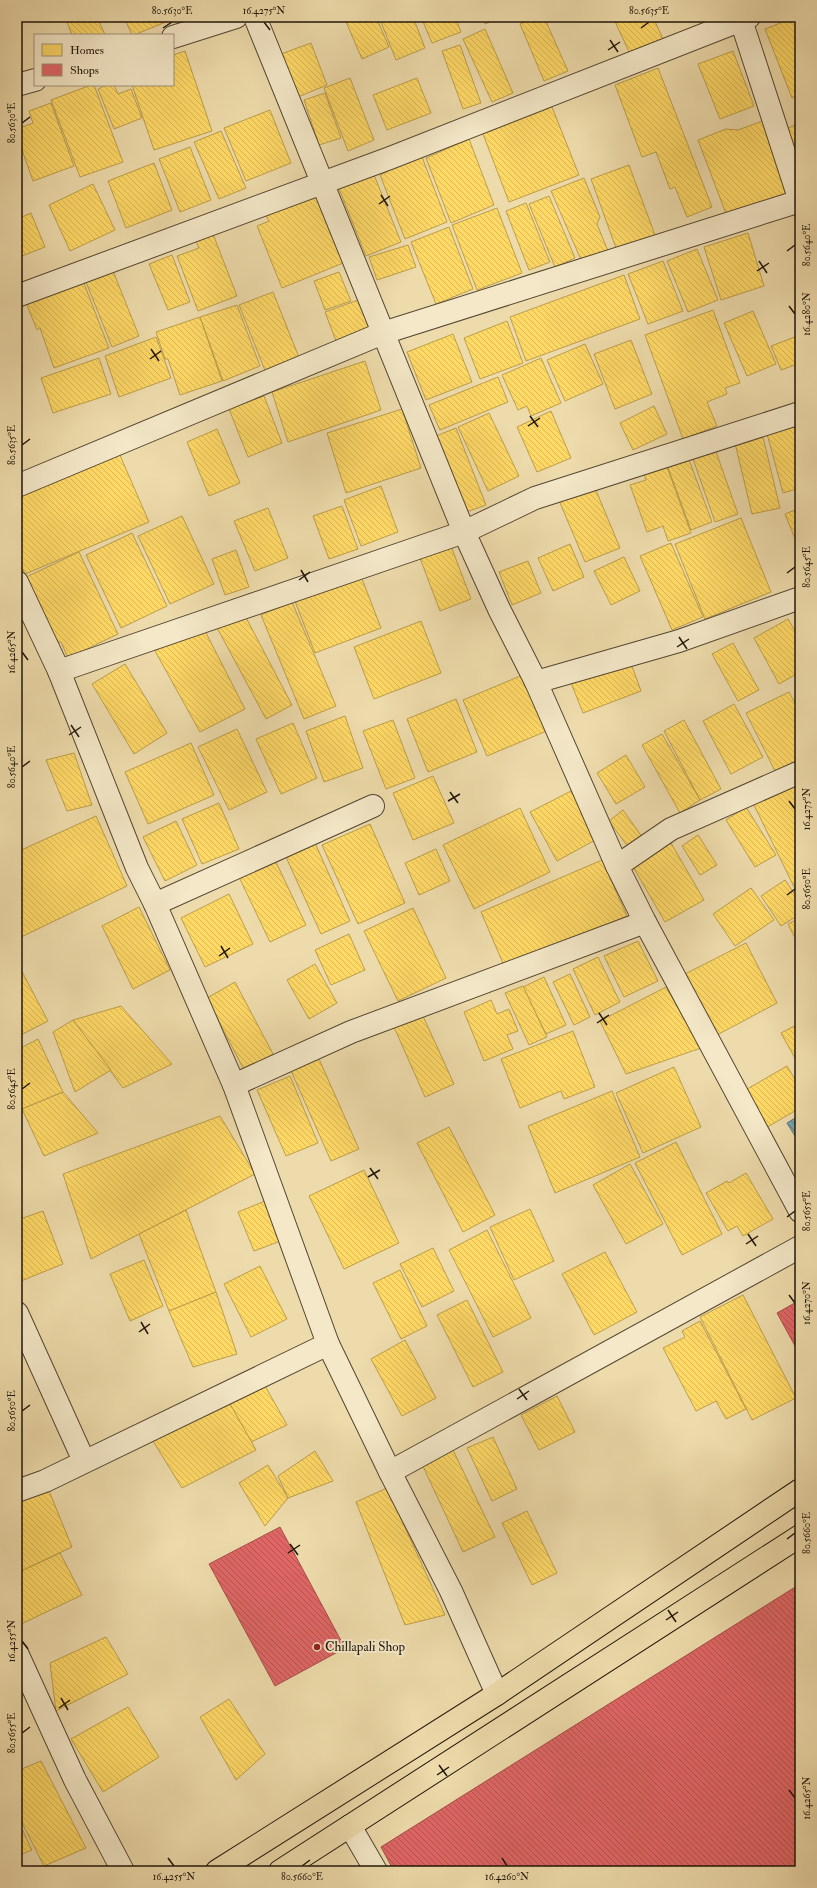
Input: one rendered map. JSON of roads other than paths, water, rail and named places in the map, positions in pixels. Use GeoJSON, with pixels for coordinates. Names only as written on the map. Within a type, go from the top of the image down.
{"type":"FeatureCollection","features":[{"type":"Feature","properties":{"kind":"main road"},"geometry":{"type":"LineString","coordinates":[[216,1871],[497,1694],[800,1490]]}},
{"type":"Feature","properties":{"kind":"main road"},"geometry":{"type":"LineString","coordinates":[[280,1871],[800,1536]]}},
{"type":"Feature","properties":{"kind":"street"},"geometry":{"type":"LineString","coordinates":[[174,37],[236,17]]}},
{"type":"Feature","properties":{"kind":"street"},"geometry":{"type":"LineString","coordinates":[[255,17],[292,113],[464,532],[499,609],[536,682],[617,866],[645,922],[800,1211]]}},
{"type":"Feature","properties":{"kind":"street"},"geometry":{"type":"LineString","coordinates":[[17,296],[322,183],[743,18],[800,201],[383,333],[17,486]]}},
{"type":"Feature","properties":{"kind":"street"},"geometry":{"type":"LineString","coordinates":[[17,85],[34,80]]}},
{"type":"Feature","properties":{"kind":"street"},"geometry":{"type":"LineString","coordinates":[[58,671],[464,532],[535,498],[800,413]]}},
{"type":"Feature","properties":{"kind":"street"},"geometry":{"type":"LineString","coordinates":[[17,582],[58,671],[137,868],[155,904],[234,1085],[328,1344],[390,1472],[451,1591],[497,1694]]}},
{"type":"Feature","properties":{"kind":"street"},"geometry":{"type":"LineString","coordinates":[[536,682],[679,641],[800,598]]}},
{"type":"Feature","properties":{"kind":"street"},"geometry":{"type":"LineString","coordinates":[[617,866],[670,829],[800,772]]}},
{"type":"Feature","properties":{"kind":"street"},"geometry":{"type":"LineString","coordinates":[[155,904],[373,806]]}},
{"type":"Feature","properties":{"kind":"street"},"geometry":{"type":"LineString","coordinates":[[234,1085],[351,1032],[645,922]]}},
{"type":"Feature","properties":{"kind":"street"},"geometry":{"type":"LineString","coordinates":[[390,1472],[800,1247]]}},
{"type":"Feature","properties":{"kind":"street"},"geometry":{"type":"LineString","coordinates":[[17,1313],[84,1461]]}},
{"type":"Feature","properties":{"kind":"street"},"geometry":{"type":"LineString","coordinates":[[17,1491],[44,1480],[328,1344]]}},
{"type":"Feature","properties":{"kind":"street"},"geometry":{"type":"LineString","coordinates":[[17,1653],[75,1780],[123,1871]]}},
{"type":"Feature","properties":{"kind":"street"},"geometry":{"type":"LineString","coordinates":[[350,1826],[376,1871]]}},
{"type":"Feature","properties":{"kind":"place","name":"Chillapali Shop"},"geometry":{"type":"Point","coordinates":[317,1647]}}]}
